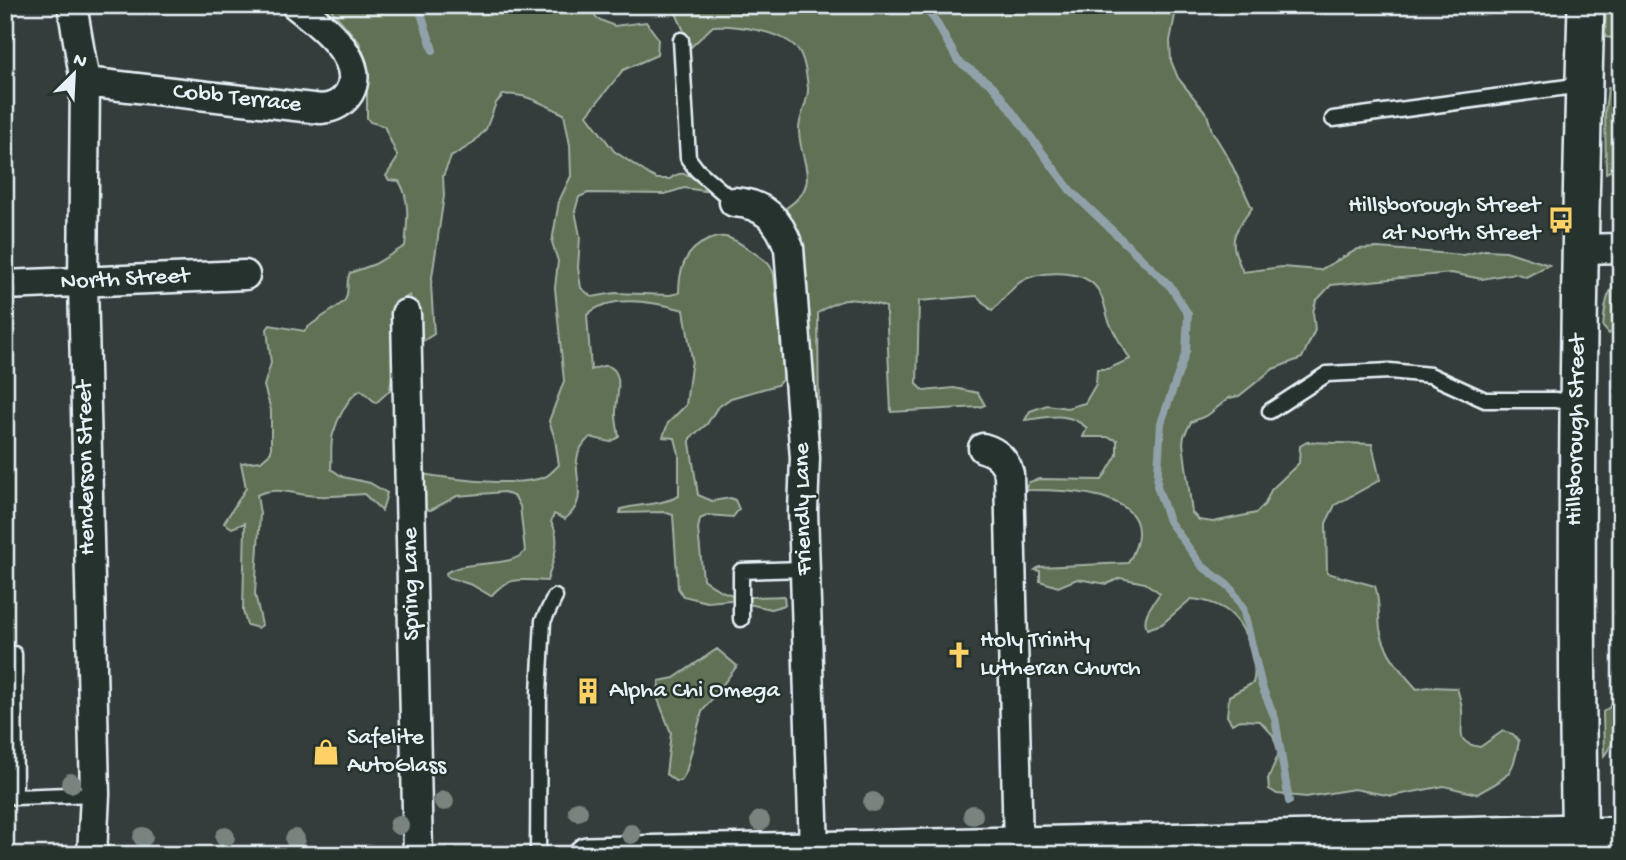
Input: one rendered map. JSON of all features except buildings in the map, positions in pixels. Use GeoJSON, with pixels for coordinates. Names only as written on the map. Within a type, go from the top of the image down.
{"type":"FeatureCollection","features":[{"type":"Feature","properties":{"kind":"street"},"geometry":{"type":"LineString","coordinates":[[72,5],[85,82]]}},
{"type":"Feature","properties":{"kind":"street","name":"Cobb Terrace"},"geometry":{"type":"LineString","coordinates":[[85,82],[333,108],[352,88],[353,69],[340,44],[296,5]]}},
{"type":"Feature","properties":{"kind":"street","name":"Hillsborough Street"},"geometry":{"type":"LineString","coordinates":[[1580,843],[1576,534],[1586,5]]}},
{"type":"Feature","properties":{"kind":"street","name":"Henderson Street"},"geometry":{"type":"LineString","coordinates":[[85,82],[83,283],[95,794],[92,855]]}},
{"type":"Feature","properties":{"kind":"street","name":"Friendly Lane"},"geometry":{"type":"LineString","coordinates":[[734,202],[767,211],[776,219],[789,248],[805,458],[803,511],[814,849]]}},
{"type":"Feature","properties":{"kind":"street"},"geometry":{"type":"LineString","coordinates":[[1580,249],[1621,248]]}},
{"type":"Feature","properties":{"kind":"street","name":"North Street"},"geometry":{"type":"LineString","coordinates":[[5,285],[245,275]]}},
{"type":"Feature","properties":{"kind":"street","name":"Spring Lane"},"geometry":{"type":"LineString","coordinates":[[407,314],[418,855]]}},
{"type":"Feature","properties":{"kind":"street"},"geometry":{"type":"LineString","coordinates":[[982,448],[1000,457],[1009,474],[1018,846]]}},
{"type":"Feature","properties":{"kind":"street"},"geometry":{"type":"LineString","coordinates":[[587,855],[814,849],[979,851],[1018,846],[1580,843],[1621,832]]}},
{"type":"Feature","properties":{"kind":"lane"},"geometry":{"type":"LineString","coordinates":[[681,40],[688,158],[697,170],[734,202]]}},
{"type":"Feature","properties":{"kind":"lane"},"geometry":{"type":"LineString","coordinates":[[1334,119],[1584,85]]}},
{"type":"Feature","properties":{"kind":"lane"},"geometry":{"type":"LineString","coordinates":[[1270,411],[1327,374],[1390,371],[1430,375],[1485,400],[1555,400],[1577,403]]}},
{"type":"Feature","properties":{"kind":"lane"},"geometry":{"type":"LineString","coordinates":[[741,620],[740,571],[805,569]]}},
{"type":"Feature","properties":{"kind":"lane"},"geometry":{"type":"LineString","coordinates":[[538,855],[539,692],[543,621],[555,597]]}},
{"type":"Feature","properties":{"kind":"lane"},"geometry":{"type":"LineString","coordinates":[[5,653],[14,654],[15,797],[95,794]]}},
{"type":"Feature","properties":{"kind":"green space"},"geometry":{"type":"Polygon","coordinates":[[[327,5],[592,5],[596,18],[614,26],[646,22],[658,38],[657,55],[623,70],[587,115],[614,151],[651,176],[670,179],[678,174],[686,174],[702,182],[705,191],[684,188],[665,194],[588,193],[579,197],[575,211],[580,236],[578,268],[581,288],[592,297],[615,293],[679,293],[682,268],[689,255],[700,244],[718,237],[738,242],[771,267],[784,378],[777,385],[731,398],[717,408],[707,424],[690,438],[690,443],[698,495],[712,501],[731,498],[739,509],[733,517],[708,515],[700,519],[698,529],[703,579],[732,595],[784,596],[785,605],[771,609],[730,600],[707,602],[683,596],[678,588],[673,515],[664,512],[620,513],[621,509],[679,496],[679,454],[675,438],[663,437],[668,423],[686,405],[692,359],[684,310],[647,302],[608,304],[587,315],[591,370],[608,366],[617,374],[616,417],[619,437],[610,442],[590,437],[581,447],[577,458],[578,499],[574,509],[565,519],[554,514],[551,522],[556,543],[547,581],[516,580],[504,585],[491,596],[472,585],[447,577],[446,573],[455,568],[510,560],[525,551],[520,506],[515,497],[504,492],[457,496],[431,510],[421,509],[422,474],[485,481],[520,481],[547,476],[559,465],[549,421],[564,381],[555,288],[558,261],[552,242],[559,201],[571,176],[570,145],[564,114],[519,95],[503,95],[496,103],[486,129],[472,144],[451,157],[443,176],[444,196],[431,284],[434,334],[418,344],[410,295],[403,300],[398,305],[395,316],[390,390],[376,403],[361,390],[356,393],[344,409],[333,434],[331,469],[343,477],[370,483],[387,493],[382,511],[364,494],[310,496],[273,491],[257,495],[260,514],[255,594],[262,625],[258,628],[247,625],[243,611],[245,523],[232,528],[224,523],[246,488],[241,463],[261,461],[271,452],[271,410],[264,386],[271,363],[267,329],[270,325],[304,331],[345,300],[350,273],[375,264],[405,246],[407,213],[403,188],[399,181],[389,180],[386,176],[397,155],[384,126],[370,122],[367,118],[367,63],[359,42],[327,5]]]}},
{"type":"Feature","properties":{"kind":"green space"},"geometry":{"type":"Polygon","coordinates":[[[678,5],[1177,5],[1170,41],[1171,61],[1178,78],[1207,114],[1212,131],[1229,159],[1252,208],[1234,238],[1235,252],[1243,272],[1282,267],[1320,270],[1358,249],[1378,248],[1463,255],[1485,250],[1506,251],[1549,265],[1526,277],[1515,273],[1482,279],[1451,273],[1331,285],[1316,301],[1313,312],[1315,330],[1302,358],[1273,369],[1239,396],[1229,398],[1208,415],[1191,422],[1183,443],[1192,513],[1199,520],[1213,522],[1256,513],[1265,504],[1271,490],[1299,463],[1300,446],[1307,442],[1372,444],[1380,480],[1335,505],[1326,523],[1327,573],[1375,586],[1380,629],[1390,654],[1417,689],[1457,688],[1462,708],[1462,735],[1466,742],[1480,747],[1503,731],[1513,734],[1519,741],[1514,762],[1507,775],[1477,794],[1444,786],[1392,796],[1354,789],[1306,797],[1277,794],[1269,789],[1268,779],[1279,753],[1273,735],[1260,721],[1240,720],[1232,724],[1227,716],[1229,696],[1253,683],[1254,676],[1249,643],[1232,615],[1215,604],[1191,599],[1162,624],[1147,629],[1147,615],[1160,593],[1145,583],[1120,578],[1107,584],[1077,579],[1058,587],[1040,581],[1040,571],[1035,570],[1039,567],[1128,563],[1137,539],[1136,521],[1126,508],[1109,500],[1066,491],[1025,490],[1029,482],[1039,479],[1102,480],[1117,455],[1117,440],[1107,437],[1083,437],[1087,428],[1073,419],[1058,416],[1025,420],[1030,411],[1047,405],[1067,408],[1085,403],[1096,384],[1097,369],[1108,369],[1130,359],[1111,326],[1100,294],[1088,280],[1058,273],[1036,276],[1019,283],[992,311],[977,296],[919,301],[917,384],[924,391],[954,388],[978,393],[985,405],[980,407],[891,412],[886,307],[867,301],[843,300],[827,307],[818,313],[819,430],[818,433],[810,433],[803,267],[786,208],[797,199],[807,182],[799,131],[808,93],[803,59],[792,44],[783,39],[772,34],[734,27],[713,26],[691,47],[676,13],[678,5]]]}},
{"type":"Feature","properties":{"kind":"green space"},"geometry":{"type":"Polygon","coordinates":[[[1606,5],[1621,5],[1621,39],[1605,37],[1606,5]]]}},
{"type":"Feature","properties":{"kind":"green space"},"geometry":{"type":"Polygon","coordinates":[[[1621,84],[1621,135],[1613,136],[1612,170],[1606,173],[1605,111],[1608,88],[1621,84]]]}},
{"type":"Feature","properties":{"kind":"green space"},"geometry":{"type":"Polygon","coordinates":[[[1621,280],[1621,325],[1609,334],[1603,327],[1607,300],[1612,289],[1621,280]]]}},
{"type":"Feature","properties":{"kind":"green space"},"geometry":{"type":"Polygon","coordinates":[[[717,649],[737,666],[702,712],[686,772],[681,781],[675,781],[666,774],[671,733],[658,699],[659,681],[674,678],[717,649]]]}},
{"type":"Feature","properties":{"kind":"green space"},"geometry":{"type":"Polygon","coordinates":[[[1615,703],[1619,723],[1612,744],[1604,756],[1603,712],[1615,703]]]}},
{"type":"Feature","properties":{"kind":"waterway"},"geometry":{"type":"LineString","coordinates":[[418,5],[433,50]]}},
{"type":"Feature","properties":{"kind":"waterway"},"geometry":{"type":"LineString","coordinates":[[922,5],[935,20],[958,61],[993,86],[1070,190],[1171,287],[1188,314],[1186,352],[1161,423],[1157,486],[1169,521],[1202,566],[1230,587],[1243,608],[1262,687],[1275,718],[1289,801]]}},
{"type":"Feature","properties":{"kind":"place","name":"Hillsborough Street at North Street"},"geometry":{"type":"Point","coordinates":[1561,220]}},
{"type":"Feature","properties":{"kind":"place","name":"Holy Trinity Lutheran Church"},"geometry":{"type":"Point","coordinates":[959,655]}},
{"type":"Feature","properties":{"kind":"place","name":"Alpha Chi Omega"},"geometry":{"type":"Point","coordinates":[588,691]}},
{"type":"Feature","properties":{"kind":"place","name":"Safelite AutoGlass"},"geometry":{"type":"Point","coordinates":[326,752]}}]}
